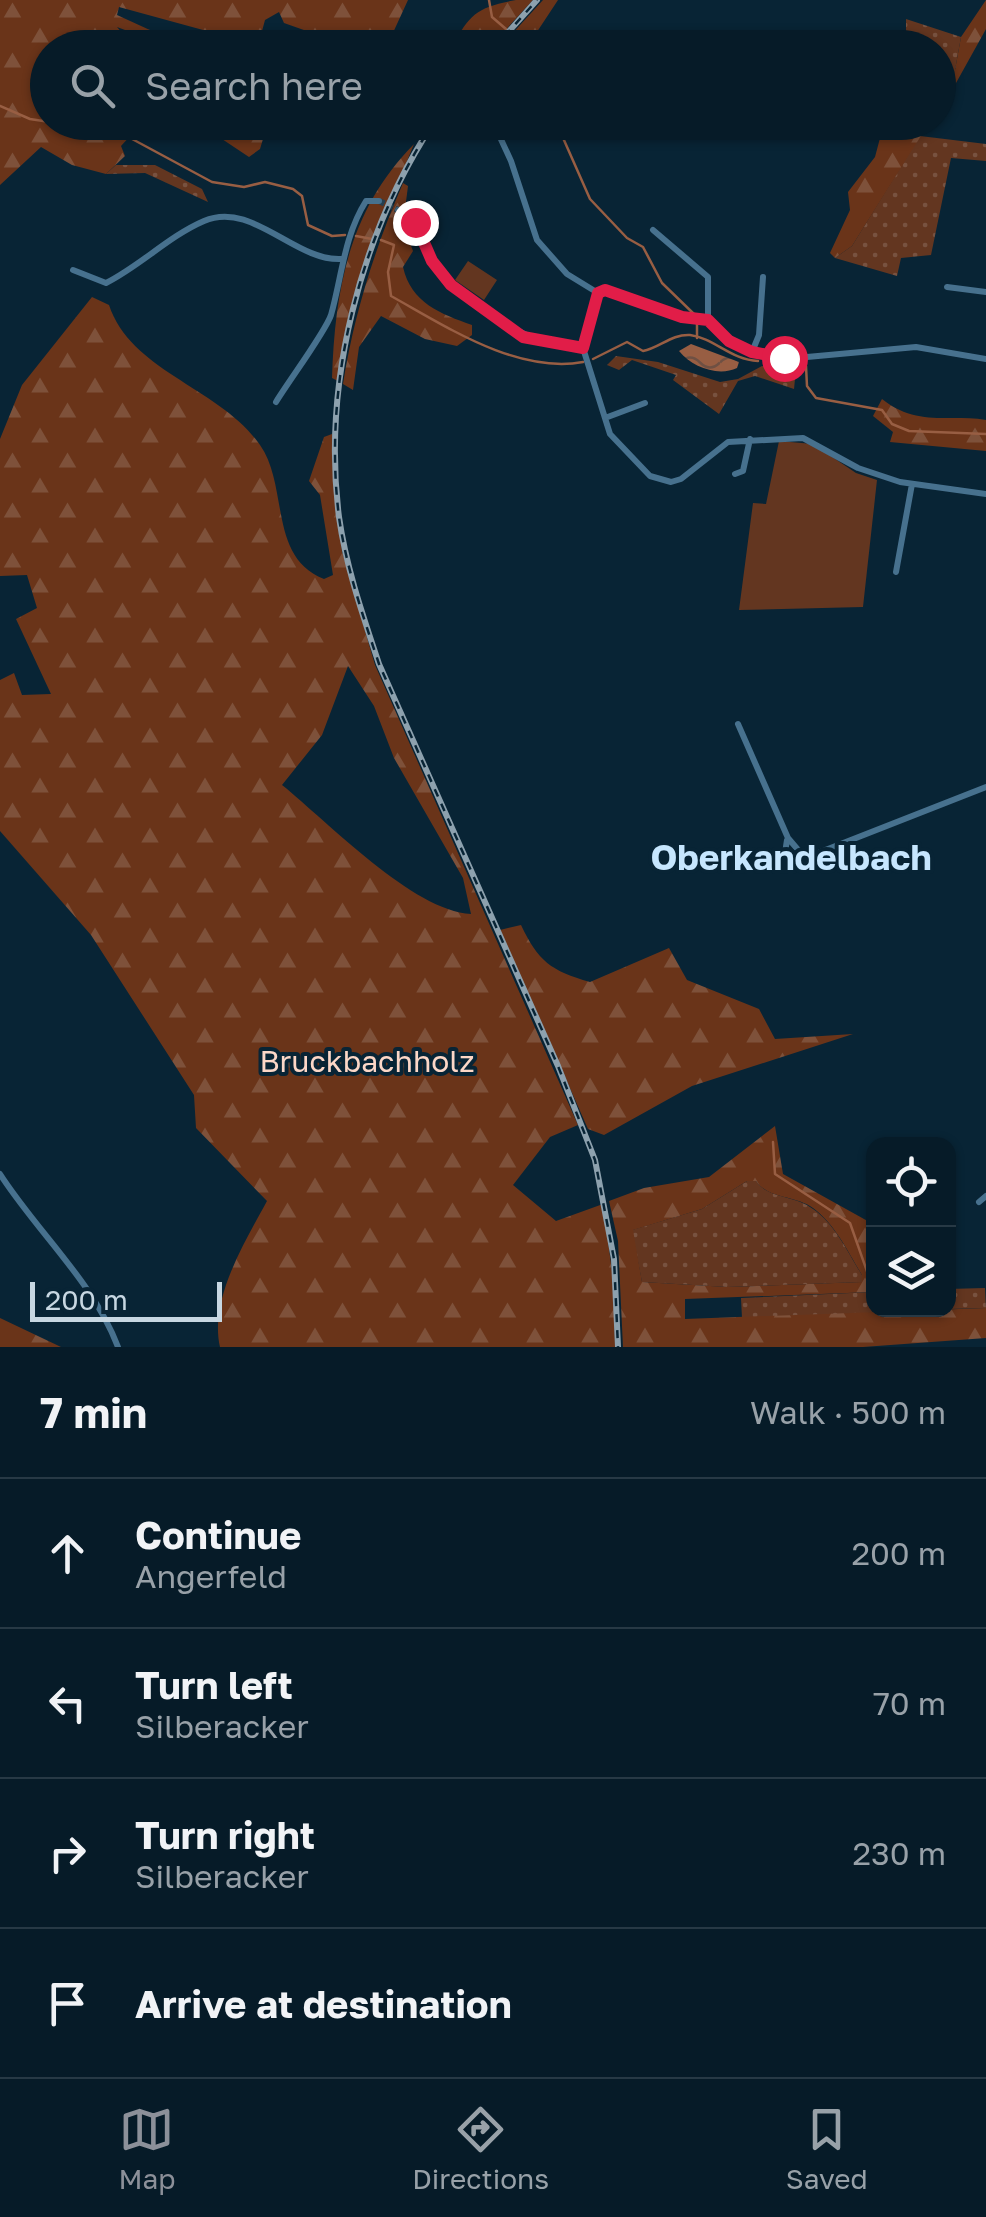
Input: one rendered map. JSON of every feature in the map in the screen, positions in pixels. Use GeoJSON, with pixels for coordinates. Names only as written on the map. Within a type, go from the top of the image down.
{"type":"FeatureCollection","features":[{"type":"Feature","properties":{"kind":"street"},"geometry":{"type":"LineString","coordinates":[[502,140],[537,240],[567,274],[598,293],[614,292],[656,309],[708,320],[729,341],[752,352],[795,358],[916,347],[986,358]]}},
{"type":"Feature","properties":{"kind":"street"},"geometry":{"type":"LineString","coordinates":[[276,402],[330,318],[342,259],[360,212],[366,202],[379,201]]}},
{"type":"Feature","properties":{"kind":"street"},"geometry":{"type":"LineString","coordinates":[[398,210],[415,222],[432,261],[451,285],[523,337],[583,348]]}},
{"type":"Feature","properties":{"kind":"street"},"geometry":{"type":"LineString","coordinates":[[73,270],[106,282],[204,220],[232,217],[324,258],[342,259]]}},
{"type":"Feature","properties":{"kind":"street"},"geometry":{"type":"LineString","coordinates":[[653,230],[708,277],[708,320]]}},
{"type":"Feature","properties":{"kind":"street"},"geometry":{"type":"LineString","coordinates":[[752,352],[758,335],[764,277]]}},
{"type":"Feature","properties":{"kind":"street"},"geometry":{"type":"LineString","coordinates":[[947,287],[986,292]]}},
{"type":"Feature","properties":{"kind":"street"},"geometry":{"type":"LineString","coordinates":[[598,293],[583,348],[605,418],[624,452],[660,480],[681,479],[718,447],[750,438],[816,442],[858,468],[912,484],[986,494]]}},
{"type":"Feature","properties":{"kind":"street"},"geometry":{"type":"LineString","coordinates":[[605,418],[645,403]]}},
{"type":"Feature","properties":{"kind":"street"},"geometry":{"type":"LineString","coordinates":[[735,474],[743,471],[750,438]]}},
{"type":"Feature","properties":{"kind":"street"},"geometry":{"type":"LineString","coordinates":[[896,572],[912,484]]}},
{"type":"Feature","properties":{"kind":"street"},"geometry":{"type":"LineString","coordinates":[[738,724],[788,838],[785,853],[826,852],[891,822],[986,787]]}},
{"type":"Feature","properties":{"kind":"street"},"geometry":{"type":"LineString","coordinates":[[0,1174],[81,1279],[108,1321],[118,1347]]}},
{"type":"Feature","properties":{"kind":"shaded area"},"geometry":{"type":"Polygon","coordinates":[[[906,19],[940,30],[906,30],[906,19]]]}},
{"type":"Feature","properties":{"kind":"shaded area"},"geometry":{"type":"Polygon","coordinates":[[[956,35],[961,37],[956,64],[956,35]]]}},
{"type":"Feature","properties":{"kind":"shaded area"},"geometry":{"type":"Polygon","coordinates":[[[918,140],[986,144],[986,161],[951,158],[931,255],[901,258],[897,276],[835,258],[852,246],[918,140]]]}},
{"type":"Feature","properties":{"kind":"shaded area"},"geometry":{"type":"Polygon","coordinates":[[[116,165],[155,165],[202,189],[208,202],[145,173],[106,174],[116,165]]]}},
{"type":"Feature","properties":{"kind":"shaded area"},"geometry":{"type":"Polygon","coordinates":[[[468,261],[497,280],[484,300],[455,280],[468,261]]]}},
{"type":"Feature","properties":{"kind":"shaded area"},"geometry":{"type":"Polygon","coordinates":[[[616,356],[658,362],[720,382],[738,379],[762,366],[796,369],[794,389],[755,376],[738,381],[719,414],[673,380],[676,375],[632,360],[619,370],[607,365],[616,356]]]}},
{"type":"Feature","properties":{"kind":"shaded area"},"geometry":{"type":"Polygon","coordinates":[[[779,441],[813,444],[856,473],[877,480],[863,607],[739,610],[753,503],[766,504],[779,441]]]}},
{"type":"Feature","properties":{"kind":"shaded area"},"geometry":{"type":"Polygon","coordinates":[[[747,1181],[756,1181],[767,1191],[806,1205],[821,1215],[846,1248],[862,1282],[727,1287],[642,1282],[632,1230],[702,1209],[747,1181]]]}},
{"type":"Feature","properties":{"kind":"shaded area"},"geometry":{"type":"Polygon","coordinates":[[[985,1288],[986,1308],[956,1309],[956,1289],[985,1288]]]}},
{"type":"Feature","properties":{"kind":"shaded area"},"geometry":{"type":"Polygon","coordinates":[[[866,1292],[866,1313],[742,1318],[741,1298],[866,1292]]]}},
{"type":"Feature","properties":{"kind":"green space"},"geometry":{"type":"Polygon","coordinates":[[[0,0],[408,0],[394,30],[304,30],[284,23],[279,12],[265,20],[262,30],[203,30],[119,7],[117,15],[150,30],[30,30],[30,140],[126,140],[121,146],[125,156],[106,174],[72,165],[41,147],[0,185],[0,0]]]}},
{"type":"Feature","properties":{"kind":"green space"},"geometry":{"type":"Polygon","coordinates":[[[533,0],[506,30],[462,30],[476,13],[492,6],[533,0]]]}},
{"type":"Feature","properties":{"kind":"green space"},"geometry":{"type":"Polygon","coordinates":[[[543,0],[558,0],[538,30],[516,30],[543,0]]]}},
{"type":"Feature","properties":{"kind":"green space"},"geometry":{"type":"Polygon","coordinates":[[[986,0],[986,29],[956,83],[956,64],[961,37],[986,0]]]}},
{"type":"Feature","properties":{"kind":"green space"},"geometry":{"type":"Polygon","coordinates":[[[224,140],[263,140],[260,149],[249,157],[224,140]]]}},
{"type":"Feature","properties":{"kind":"green space"},"geometry":{"type":"Polygon","coordinates":[[[880,140],[918,140],[852,246],[835,258],[830,253],[850,210],[848,192],[875,157],[880,140]]]}},
{"type":"Feature","properties":{"kind":"green space"},"geometry":{"type":"Polygon","coordinates":[[[414,144],[360,276],[338,381],[332,378],[334,345],[350,252],[374,196],[414,144]]]}},
{"type":"Feature","properties":{"kind":"green space"},"geometry":{"type":"Polygon","coordinates":[[[403,183],[408,186],[403,225],[413,251],[403,267],[407,279],[429,305],[472,325],[472,335],[457,346],[425,339],[381,316],[359,347],[353,390],[343,384],[359,307],[403,183]]]}},
{"type":"Feature","properties":{"kind":"green space","name":"Bruckbachholz"},"geometry":{"type":"Polygon","coordinates":[[[92,297],[109,305],[120,328],[136,347],[223,408],[260,445],[269,462],[294,555],[306,569],[324,579],[333,575],[320,495],[309,481],[324,437],[332,434],[342,551],[375,665],[578,1125],[550,1137],[513,1185],[556,1221],[603,1204],[614,1286],[615,1347],[220,1347],[218,1329],[224,1291],[267,1201],[196,1128],[194,1095],[91,935],[0,831],[0,680],[14,673],[22,695],[51,694],[16,619],[37,608],[27,575],[0,576],[0,439],[22,385],[92,297]],[[348,666],[322,735],[282,785],[398,882],[448,909],[471,914],[463,878],[394,758],[374,706],[348,666]]]}},
{"type":"Feature","properties":{"kind":"green space"},"geometry":{"type":"Polygon","coordinates":[[[882,399],[920,416],[986,420],[986,451],[890,442],[893,432],[873,416],[882,399]]]}},
{"type":"Feature","properties":{"kind":"green space"},"geometry":{"type":"Polygon","coordinates":[[[521,925],[533,948],[547,963],[577,978],[590,982],[669,948],[687,980],[759,1009],[775,1039],[853,1034],[692,1086],[604,1135],[588,1129],[500,930],[521,925]]]}},
{"type":"Feature","properties":{"kind":"green space"},"geometry":{"type":"Polygon","coordinates":[[[775,1126],[783,1174],[866,1220],[866,1292],[685,1299],[685,1319],[866,1312],[866,1317],[956,1317],[956,1309],[986,1308],[986,1338],[863,1347],[623,1347],[618,1241],[609,1201],[644,1188],[709,1177],[775,1126]],[[747,1181],[702,1209],[633,1230],[642,1282],[727,1287],[862,1282],[846,1248],[821,1215],[806,1204],[761,1187],[756,1181],[747,1181]]]}},
{"type":"Feature","properties":{"kind":"green space"},"geometry":{"type":"Polygon","coordinates":[[[0,1318],[61,1347],[0,1347],[0,1318]]]}},
{"type":"Feature","properties":{"kind":"water"},"geometry":{"type":"Polygon","coordinates":[[[691,344],[739,362],[737,368],[714,371],[698,366],[679,351],[691,344]]]}},
{"type":"Feature","properties":{"kind":"waterway"},"geometry":{"type":"LineString","coordinates":[[489,0],[492,17],[507,30]]}},
{"type":"Feature","properties":{"kind":"waterway"},"geometry":{"type":"LineString","coordinates":[[0,106],[30,119]]}},
{"type":"Feature","properties":{"kind":"waterway"},"geometry":{"type":"LineString","coordinates":[[134,140],[212,182],[244,187],[265,182],[293,189],[302,196],[308,225],[332,236],[345,235]]}},
{"type":"Feature","properties":{"kind":"waterway"},"geometry":{"type":"LineString","coordinates":[[564,140],[590,199],[627,238],[643,247],[662,283],[695,315]]}},
{"type":"Feature","properties":{"kind":"waterway"},"geometry":{"type":"LineString","coordinates":[[356,236],[372,239]]}},
{"type":"Feature","properties":{"kind":"waterway"},"geometry":{"type":"LineString","coordinates":[[381,240],[394,245],[388,272],[391,296],[459,334],[508,355],[558,364],[583,362]]}},
{"type":"Feature","properties":{"kind":"waterway"},"geometry":{"type":"LineString","coordinates":[[697,322],[697,338]]}},
{"type":"Feature","properties":{"kind":"waterway"},"geometry":{"type":"LineString","coordinates":[[593,359],[627,342],[643,351],[690,335],[739,357],[758,361]]}},
{"type":"Feature","properties":{"kind":"waterway"},"geometry":{"type":"LineString","coordinates":[[765,362],[806,366],[807,386],[816,398],[882,410],[892,424],[909,431],[986,434]]}},
{"type":"Feature","properties":{"kind":"waterway"},"geometry":{"type":"LineString","coordinates":[[773,1142],[775,1174],[850,1223],[866,1268]]}},
{"type":"Feature","properties":{"kind":"tunnel"},"geometry":{"type":"LineString","coordinates":[[379,201],[398,210]]}},
{"type":"Feature","properties":{"kind":"railway"},"geometry":{"type":"LineString","coordinates":[[510,30],[537,0]]}},
{"type":"Feature","properties":{"kind":"railway"},"geometry":{"type":"LineString","coordinates":[[423,140],[386,212],[352,311],[336,414],[335,466],[342,536],[379,664],[558,1066],[595,1160],[614,1259],[618,1347]]}},
{"type":"Feature","properties":{"kind":"district","name":"Oberkandelbach"},"geometry":{"type":"Point","coordinates":[791,858]}},
{"type":"Feature","properties":{"kind":"route"},"geometry":{"type":"LineString","coordinates":[[415,222],[424,247],[451,285],[535,342],[583,348],[598,293],[605,290],[682,317],[708,320],[729,341],[764,356],[784,358]]}}]}
